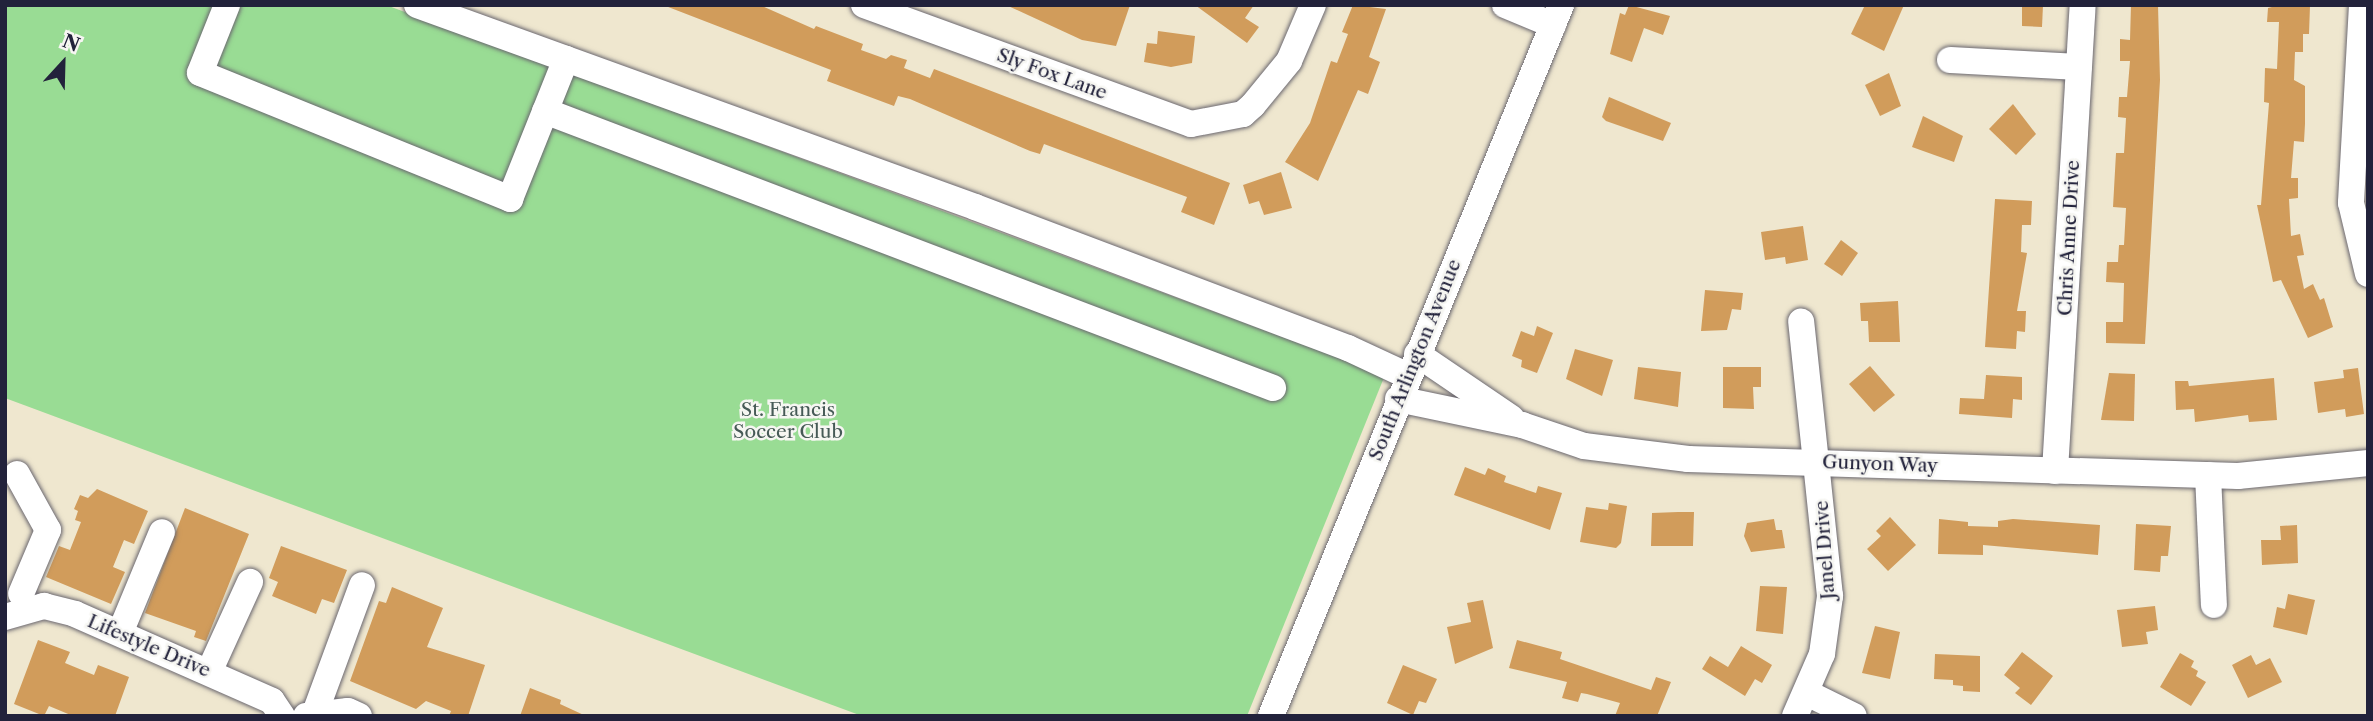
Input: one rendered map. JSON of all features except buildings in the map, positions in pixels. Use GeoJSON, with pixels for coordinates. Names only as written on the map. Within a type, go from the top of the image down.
{"type":"FeatureCollection","features":[{"type":"Feature","properties":{"kind":"street"},"geometry":{"type":"LineString","coordinates":[[228,5],[200,73],[510,199],[566,59]]}},
{"type":"Feature","properties":{"kind":"street"},"geometry":{"type":"LineString","coordinates":[[417,5],[1348,348],[1521,425]]}},
{"type":"Feature","properties":{"kind":"street","name":"Sly Fox Lane"},"geometry":{"type":"LineString","coordinates":[[864,5],[1191,124],[1243,114],[1289,61],[1313,5]]}},
{"type":"Feature","properties":{"kind":"street"},"geometry":{"type":"LineString","coordinates":[[1505,5],[1557,15]]}},
{"type":"Feature","properties":{"kind":"street","name":"Chris Anne Drive"},"geometry":{"type":"LineString","coordinates":[[2055,471],[2083,5]]}},
{"type":"Feature","properties":{"kind":"street"},"geometry":{"type":"LineString","coordinates":[[2362,5],[2351,203],[2368,274]]}},
{"type":"Feature","properties":{"kind":"street","name":"South Arlington Avenue"},"geometry":{"type":"LineString","coordinates":[[1271,716],[1557,15]]}},
{"type":"Feature","properties":{"kind":"street"},"geometry":{"type":"LineString","coordinates":[[1950,60],[2079,67]]}},
{"type":"Feature","properties":{"kind":"street"},"geometry":{"type":"LineString","coordinates":[[545,111],[1273,388]]}},
{"type":"Feature","properties":{"kind":"street","name":"Janel Drive"},"geometry":{"type":"LineString","coordinates":[[1801,322],[1818,462],[1830,613],[1822,654],[1801,704]]}},
{"type":"Feature","properties":{"kind":"street","name":"Gunyon Way"},"geometry":{"type":"LineString","coordinates":[[1408,377],[1521,425],[1617,452],[1688,459],[2255,476],[2368,463]]}},
{"type":"Feature","properties":{"kind":"street"},"geometry":{"type":"LineString","coordinates":[[14,602],[48,530],[17,474]]}},
{"type":"Feature","properties":{"kind":"street"},"geometry":{"type":"LineString","coordinates":[[2208,475],[2214,605]]}},
{"type":"Feature","properties":{"kind":"street"},"geometry":{"type":"LineString","coordinates":[[120,633],[162,531]]}},
{"type":"Feature","properties":{"kind":"street"},"geometry":{"type":"LineString","coordinates":[[209,672],[250,582]]}},
{"type":"Feature","properties":{"kind":"street"},"geometry":{"type":"LineString","coordinates":[[359,716],[348,711],[310,715],[362,585]]}},
{"type":"Feature","properties":{"kind":"street","name":"Lifestyle Drive"},"geometry":{"type":"LineString","coordinates":[[14,602],[44,606],[120,633],[272,702],[282,716]]}},
{"type":"Feature","properties":{"kind":"street"},"geometry":{"type":"LineString","coordinates":[[1801,704],[1854,716]]}},
{"type":"Feature","properties":{"kind":"green space","name":"St. Francis Soccer Club"},"geometry":{"type":"Polygon","coordinates":[[[5,5],[386,5],[1385,375],[1247,716],[862,716],[5,398],[5,5]]]}}]}
